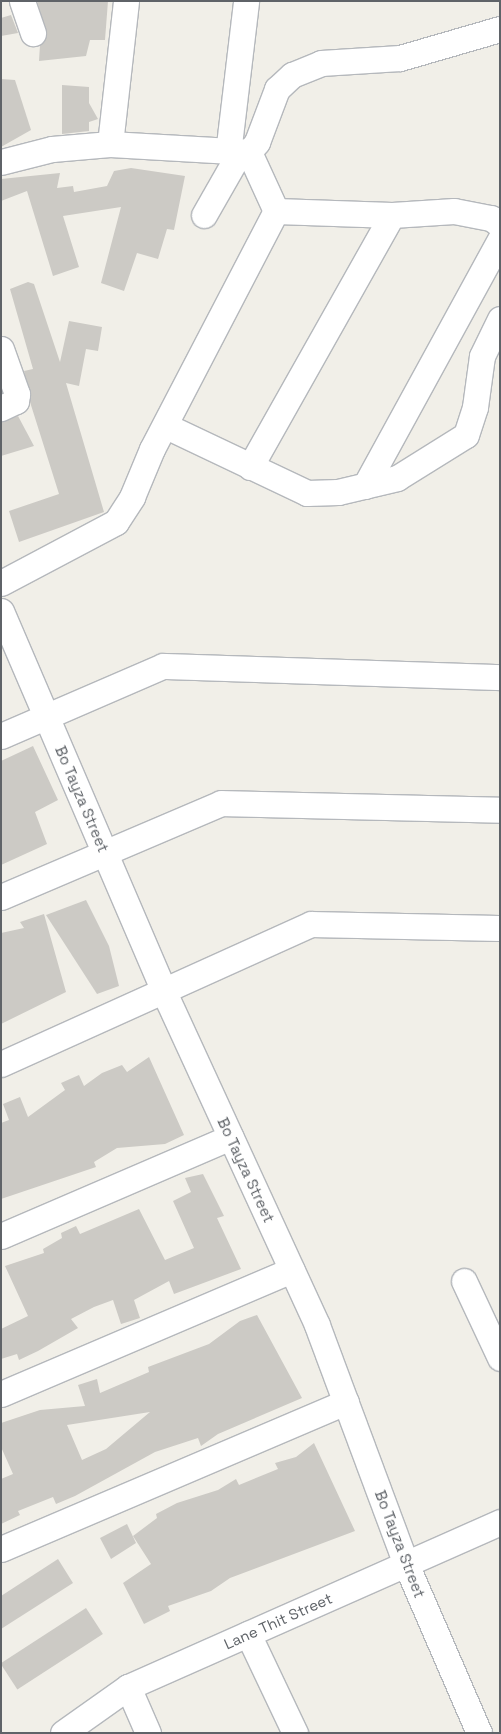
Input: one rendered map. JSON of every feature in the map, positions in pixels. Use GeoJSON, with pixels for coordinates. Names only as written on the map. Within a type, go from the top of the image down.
{"type":"FeatureCollection","features":[{"type":"Feature","properties":{"kind":"street"},"geometry":{"type":"LineString","coordinates":[[22,1],[33,33]]}},
{"type":"Feature","properties":{"kind":"street"},"geometry":{"type":"LineString","coordinates":[[110,144],[126,1]]}},
{"type":"Feature","properties":{"kind":"street"},"geometry":{"type":"LineString","coordinates":[[204,215],[239,153],[246,1]]}},
{"type":"Feature","properties":{"kind":"street"},"geometry":{"type":"LineString","coordinates":[[1,162],[52,149],[110,144],[239,153],[258,142],[277,89],[292,75],[321,63],[400,58],[500,29]]}},
{"type":"Feature","properties":{"kind":"street"},"geometry":{"type":"LineString","coordinates":[[239,153],[276,211]]}},
{"type":"Feature","properties":{"kind":"street"},"geometry":{"type":"LineString","coordinates":[[276,211],[392,215],[454,211],[492,218],[500,225]]}},
{"type":"Feature","properties":{"kind":"street"},"geometry":{"type":"LineString","coordinates":[[1,583],[116,522],[276,211]]}},
{"type":"Feature","properties":{"kind":"street"},"geometry":{"type":"LineString","coordinates":[[250,467],[392,215]]}},
{"type":"Feature","properties":{"kind":"street"},"geometry":{"type":"LineString","coordinates":[[365,486],[500,239]]}},
{"type":"Feature","properties":{"kind":"street"},"geometry":{"type":"LineString","coordinates":[[166,426],[307,493],[365,486],[397,478],[466,435],[475,407],[482,356],[500,319]]}},
{"type":"Feature","properties":{"kind":"street"},"geometry":{"type":"LineString","coordinates":[[1,349],[17,394],[16,401],[1,408]]}},
{"type":"Feature","properties":{"kind":"street","name":"Bo Tayza Street"},"geometry":{"type":"LineString","coordinates":[[1,611],[164,992],[292,1270],[346,1402],[406,1564],[479,1733]]}},
{"type":"Feature","properties":{"kind":"street"},"geometry":{"type":"LineString","coordinates":[[1,736],[162,666],[500,677]]}},
{"type":"Feature","properties":{"kind":"street"},"geometry":{"type":"LineString","coordinates":[[1,897],[221,803],[500,810]]}},
{"type":"Feature","properties":{"kind":"street"},"geometry":{"type":"LineString","coordinates":[[1,1064],[311,924],[500,928]]}},
{"type":"Feature","properties":{"kind":"street"},"geometry":{"type":"LineString","coordinates":[[1,1236],[231,1137]]}},
{"type":"Feature","properties":{"kind":"street"},"geometry":{"type":"LineString","coordinates":[[1,1394],[292,1270]]}},
{"type":"Feature","properties":{"kind":"street"},"geometry":{"type":"LineString","coordinates":[[464,1281],[498,1348]]}},
{"type":"Feature","properties":{"kind":"street"},"geometry":{"type":"LineString","coordinates":[[1,1549],[346,1402]]}},
{"type":"Feature","properties":{"kind":"street","name":"Lane Thit Street"},"geometry":{"type":"LineString","coordinates":[[63,1733],[128,1687],[500,1522]]}},
{"type":"Feature","properties":{"kind":"street"},"geometry":{"type":"LineString","coordinates":[[248,1634],[295,1733]]}},
{"type":"Feature","properties":{"kind":"street"},"geometry":{"type":"LineString","coordinates":[[128,1687],[148,1733]]}},
{"type":"Feature","properties":{"kind":"building"},"geometry":{"type":"Polygon","coordinates":[[[37,1],[108,1],[105,40],[90,40],[86,56],[39,61],[40,45],[47,35],[37,1]]]}},
{"type":"Feature","properties":{"kind":"building"},"geometry":{"type":"Polygon","coordinates":[[[11,15],[18,33],[1,36],[1,18],[11,15]]]}},
{"type":"Feature","properties":{"kind":"building"},"geometry":{"type":"Polygon","coordinates":[[[1,79],[15,80],[31,130],[1,147],[1,79]]]}},
{"type":"Feature","properties":{"kind":"building"},"geometry":{"type":"Polygon","coordinates":[[[62,85],[89,87],[89,103],[98,119],[89,122],[89,131],[62,134],[62,85]]]}},
{"type":"Feature","properties":{"kind":"building"},"geometry":{"type":"Polygon","coordinates":[[[131,168],[185,176],[174,230],[167,229],[158,259],[137,253],[124,291],[101,283],[121,207],[63,216],[79,267],[53,276],[27,191],[1,201],[1,179],[60,173],[57,188],[73,186],[74,192],[107,186],[114,171],[131,168]]]}},
{"type":"Feature","properties":{"kind":"building"},"geometry":{"type":"Polygon","coordinates":[[[28,282],[34,284],[60,362],[69,321],[102,327],[98,351],[86,349],[79,386],[66,383],[104,512],[19,542],[9,511],[59,494],[30,402],[24,371],[33,369],[10,289],[28,282]]]}},
{"type":"Feature","properties":{"kind":"building"},"geometry":{"type":"Polygon","coordinates":[[[18,416],[34,446],[1,456],[1,422],[18,416]]]}},
{"type":"Feature","properties":{"kind":"building"},"geometry":{"type":"Polygon","coordinates":[[[33,746],[58,800],[35,812],[47,844],[1,865],[1,761],[33,746]]]}},
{"type":"Feature","properties":{"kind":"building"},"geometry":{"type":"Polygon","coordinates":[[[86,900],[109,946],[119,986],[97,994],[46,915],[86,900]]]}},
{"type":"Feature","properties":{"kind":"building"},"geometry":{"type":"Polygon","coordinates":[[[44,914],[66,992],[1,1024],[1,933],[24,928],[20,922],[44,914]]]}},
{"type":"Feature","properties":{"kind":"building"},"geometry":{"type":"Polygon","coordinates":[[[149,1057],[184,1135],[165,1144],[117,1148],[94,1162],[96,1167],[1,1199],[1,1123],[9,1120],[3,1104],[20,1097],[28,1117],[65,1090],[61,1083],[79,1075],[84,1086],[102,1073],[122,1065],[127,1072],[149,1057]]]}},
{"type":"Feature","properties":{"kind":"building"},"geometry":{"type":"Polygon","coordinates":[[[203,1174],[224,1216],[217,1218],[241,1269],[174,1294],[169,1281],[134,1300],[140,1318],[121,1324],[113,1300],[94,1307],[71,1319],[78,1328],[38,1351],[19,1360],[17,1354],[1,1359],[1,1329],[28,1316],[5,1266],[44,1253],[43,1249],[62,1238],[61,1233],[76,1226],[80,1234],[139,1209],[165,1260],[194,1248],[173,1201],[191,1192],[185,1178],[203,1174]]]}},
{"type":"Feature","properties":{"kind":"building"},"geometry":{"type":"Polygon","coordinates":[[[257,1315],[302,1398],[218,1434],[201,1446],[198,1438],[155,1452],[75,1496],[56,1504],[53,1497],[18,1511],[20,1515],[1,1524],[1,1479],[13,1474],[1,1447],[1,1423],[40,1410],[85,1406],[78,1385],[97,1379],[100,1393],[149,1372],[148,1367],[209,1344],[240,1321],[257,1315]],[[150,1412],[67,1425],[82,1460],[106,1449],[150,1412]]]}},
{"type":"Feature","properties":{"kind":"building"},"geometry":{"type":"Polygon","coordinates":[[[314,1443],[355,1531],[230,1578],[211,1591],[168,1606],[170,1611],[144,1624],[123,1583],[151,1564],[133,1536],[157,1518],[156,1514],[177,1503],[218,1490],[236,1479],[239,1485],[278,1469],[275,1463],[296,1457],[314,1443]]]}},
{"type":"Feature","properties":{"kind":"building"},"geometry":{"type":"Polygon","coordinates":[[[127,1524],[136,1543],[111,1559],[100,1538],[127,1524]]]}},
{"type":"Feature","properties":{"kind":"building"},"geometry":{"type":"Polygon","coordinates":[[[58,1559],[73,1583],[1,1629],[1,1596],[58,1559]]]}},
{"type":"Feature","properties":{"kind":"building"},"geometry":{"type":"Polygon","coordinates":[[[86,1608],[103,1634],[17,1690],[1,1663],[86,1608]]]}}]}
